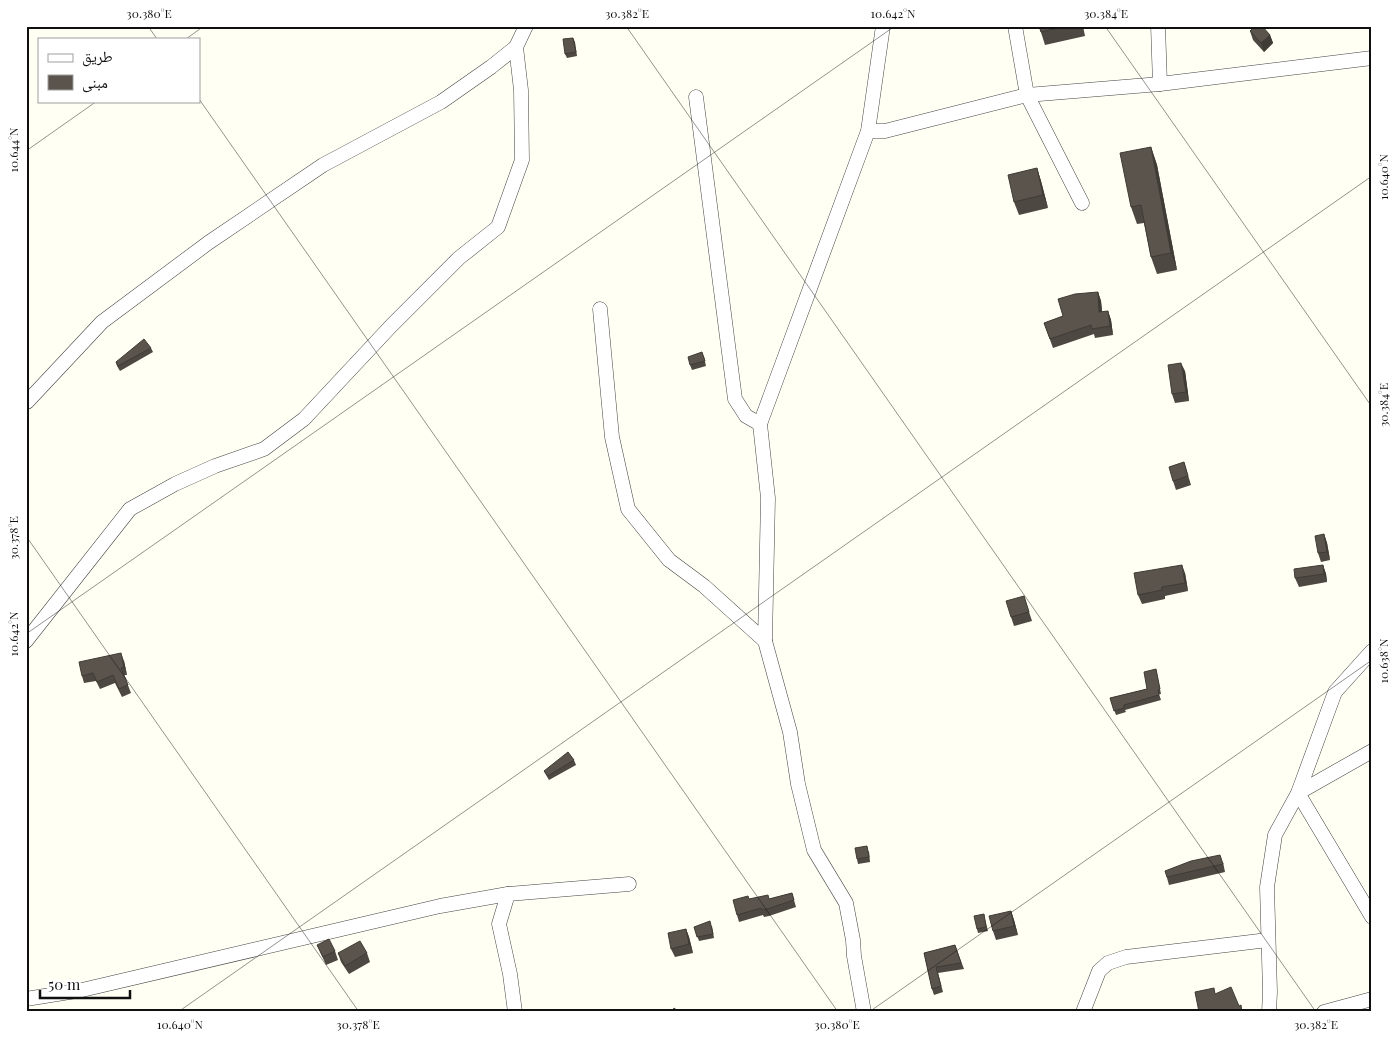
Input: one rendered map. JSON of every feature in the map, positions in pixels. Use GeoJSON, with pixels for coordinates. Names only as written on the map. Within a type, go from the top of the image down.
{"type":"FeatureCollection","features":[{"type":"Feature","properties":{"kind":"street"},"geometry":{"type":"LineString","coordinates":[[27,402],[102,322],[208,244],[323,165],[442,102],[516,47],[526,26]]}},
{"type":"Feature","properties":{"kind":"street"},"geometry":{"type":"LineString","coordinates":[[864,1012],[846,903],[814,850],[798,784],[790,732],[766,641],[768,498],[760,424],[868,131],[883,26]]}},
{"type":"Feature","properties":{"kind":"street"},"geometry":{"type":"LineString","coordinates":[[1015,26],[1027,95],[1082,203]]}},
{"type":"Feature","properties":{"kind":"street"},"geometry":{"type":"LineString","coordinates":[[1158,26],[1160,84]]}},
{"type":"Feature","properties":{"kind":"street"},"geometry":{"type":"LineString","coordinates":[[26,641],[130,509],[175,484],[215,466],[264,450],[304,419],[459,258],[498,227],[522,160],[520,90],[516,47]]}},
{"type":"Feature","properties":{"kind":"street"},"geometry":{"type":"LineString","coordinates":[[868,131],[885,131],[1027,95],[1160,84],[1372,58]]}},
{"type":"Feature","properties":{"kind":"street"},"geometry":{"type":"LineString","coordinates":[[696,97],[735,399],[746,416],[760,424]]}},
{"type":"Feature","properties":{"kind":"street"},"geometry":{"type":"LineString","coordinates":[[600,309],[612,437],[628,509],[669,560],[704,586],[766,641]]}},
{"type":"Feature","properties":{"kind":"street"},"geometry":{"type":"LineString","coordinates":[[1270,1012],[1267,887],[1274,835],[1298,793],[1335,692],[1372,651]]}},
{"type":"Feature","properties":{"kind":"street"},"geometry":{"type":"LineString","coordinates":[[1298,793],[1372,751]]}},
{"type":"Feature","properties":{"kind":"street"},"geometry":{"type":"LineString","coordinates":[[1298,793],[1372,918]]}},
{"type":"Feature","properties":{"kind":"street"},"geometry":{"type":"LineString","coordinates":[[26,999],[82,990],[440,906],[508,894],[629,884]]}},
{"type":"Feature","properties":{"kind":"street"},"geometry":{"type":"LineString","coordinates":[[508,894],[499,924],[510,974],[515,1012]]}},
{"type":"Feature","properties":{"kind":"street"},"geometry":{"type":"LineString","coordinates":[[1083,1012],[1099,971],[1108,963],[1126,957],[1268,940]]}},
{"type":"Feature","properties":{"kind":"street"},"geometry":{"type":"LineString","coordinates":[[1324,1012],[1372,999]]}},
{"type":"Feature","properties":{"kind":"building"},"geometry":{"type":"Polygon","coordinates":[[[1039,26],[1067,26],[1041,32],[1039,26]]]}},
{"type":"Feature","properties":{"kind":"building"},"geometry":{"type":"Polygon","coordinates":[[[1255,26],[1262,26],[1270,35],[1261,43],[1250,31],[1255,26]]]}},
{"type":"Feature","properties":{"kind":"building"},"geometry":{"type":"Polygon","coordinates":[[[573,38],[576,52],[565,54],[563,39],[573,38]]]}},
{"type":"Feature","properties":{"kind":"building"},"geometry":{"type":"Polygon","coordinates":[[[1151,147],[1171,253],[1151,257],[1141,205],[1131,207],[1120,153],[1151,147]]]}},
{"type":"Feature","properties":{"kind":"building"},"geometry":{"type":"Polygon","coordinates":[[[1037,168],[1043,195],[1014,202],[1008,175],[1037,168]]]}},
{"type":"Feature","properties":{"kind":"building"},"geometry":{"type":"Polygon","coordinates":[[[1098,292],[1099,312],[1108,311],[1110,326],[1092,329],[1091,325],[1050,339],[1044,323],[1063,316],[1058,299],[1075,294],[1098,292]]]}},
{"type":"Feature","properties":{"kind":"building"},"geometry":{"type":"Polygon","coordinates":[[[144,339],[151,348],[118,366],[116,362],[144,339]]]}},
{"type":"Feature","properties":{"kind":"building"},"geometry":{"type":"Polygon","coordinates":[[[702,352],[705,361],[690,365],[688,357],[702,352]]]}},
{"type":"Feature","properties":{"kind":"building"},"geometry":{"type":"Polygon","coordinates":[[[1181,363],[1186,392],[1172,394],[1168,365],[1181,363]]]}},
{"type":"Feature","properties":{"kind":"building"},"geometry":{"type":"Polygon","coordinates":[[[1184,462],[1188,476],[1173,481],[1169,467],[1184,462]]]}},
{"type":"Feature","properties":{"kind":"building"},"geometry":{"type":"Polygon","coordinates":[[[1324,534],[1327,552],[1318,553],[1315,536],[1324,534]]]}},
{"type":"Feature","properties":{"kind":"building"},"geometry":{"type":"Polygon","coordinates":[[[1182,565],[1185,583],[1162,587],[1162,590],[1138,595],[1134,573],[1182,565]]]}},
{"type":"Feature","properties":{"kind":"building"},"geometry":{"type":"Polygon","coordinates":[[[1323,565],[1324,574],[1295,578],[1294,569],[1323,565]]]}},
{"type":"Feature","properties":{"kind":"building"},"geometry":{"type":"Polygon","coordinates":[[[1024,596],[1029,612],[1011,617],[1006,601],[1024,596]]]}},
{"type":"Feature","properties":{"kind":"building"},"geometry":{"type":"Polygon","coordinates":[[[121,653],[124,667],[121,668],[128,685],[119,689],[113,675],[97,682],[93,673],[82,676],[79,662],[121,653]]]}},
{"type":"Feature","properties":{"kind":"building"},"geometry":{"type":"Polygon","coordinates":[[[1156,669],[1160,689],[1158,690],[1159,695],[1124,705],[1124,708],[1114,711],[1110,698],[1147,689],[1144,672],[1156,669]]]}},
{"type":"Feature","properties":{"kind":"building"},"geometry":{"type":"Polygon","coordinates":[[[568,752],[574,760],[548,776],[544,771],[568,752]]]}},
{"type":"Feature","properties":{"kind":"building"},"geometry":{"type":"Polygon","coordinates":[[[867,846],[869,857],[857,859],[855,848],[867,846]]]}},
{"type":"Feature","properties":{"kind":"building"},"geometry":{"type":"Polygon","coordinates":[[[1220,855],[1223,864],[1167,877],[1165,871],[1191,861],[1220,855]]]}},
{"type":"Feature","properties":{"kind":"building"},"geometry":{"type":"Polygon","coordinates":[[[792,893],[794,900],[767,909],[762,910],[761,908],[737,915],[733,900],[748,896],[749,899],[768,895],[769,899],[792,893]]]}},
{"type":"Feature","properties":{"kind":"building"},"geometry":{"type":"Polygon","coordinates":[[[1011,911],[1014,926],[993,931],[989,916],[1011,911]]]}},
{"type":"Feature","properties":{"kind":"building"},"geometry":{"type":"Polygon","coordinates":[[[984,914],[986,927],[977,929],[974,916],[984,914]]]}},
{"type":"Feature","properties":{"kind":"building"},"geometry":{"type":"Polygon","coordinates":[[[710,921],[713,934],[697,937],[694,927],[710,921]]]}},
{"type":"Feature","properties":{"kind":"building"},"geometry":{"type":"Polygon","coordinates":[[[686,929],[689,944],[671,949],[668,933],[686,929]]]}},
{"type":"Feature","properties":{"kind":"building"},"geometry":{"type":"Polygon","coordinates":[[[329,939],[335,951],[323,957],[317,945],[329,939]]]}},
{"type":"Feature","properties":{"kind":"building"},"geometry":{"type":"Polygon","coordinates":[[[360,941],[367,953],[345,966],[338,953],[360,941]]]}},
{"type":"Feature","properties":{"kind":"building"},"geometry":{"type":"Polygon","coordinates":[[[955,945],[961,963],[936,967],[941,986],[932,989],[924,953],[955,945]]]}},
{"type":"Feature","properties":{"kind":"building"},"geometry":{"type":"Polygon","coordinates":[[[1231,987],[1239,1006],[1241,1005],[1242,1012],[1199,1012],[1195,992],[1214,988],[1215,994],[1231,987]]]}}]}
